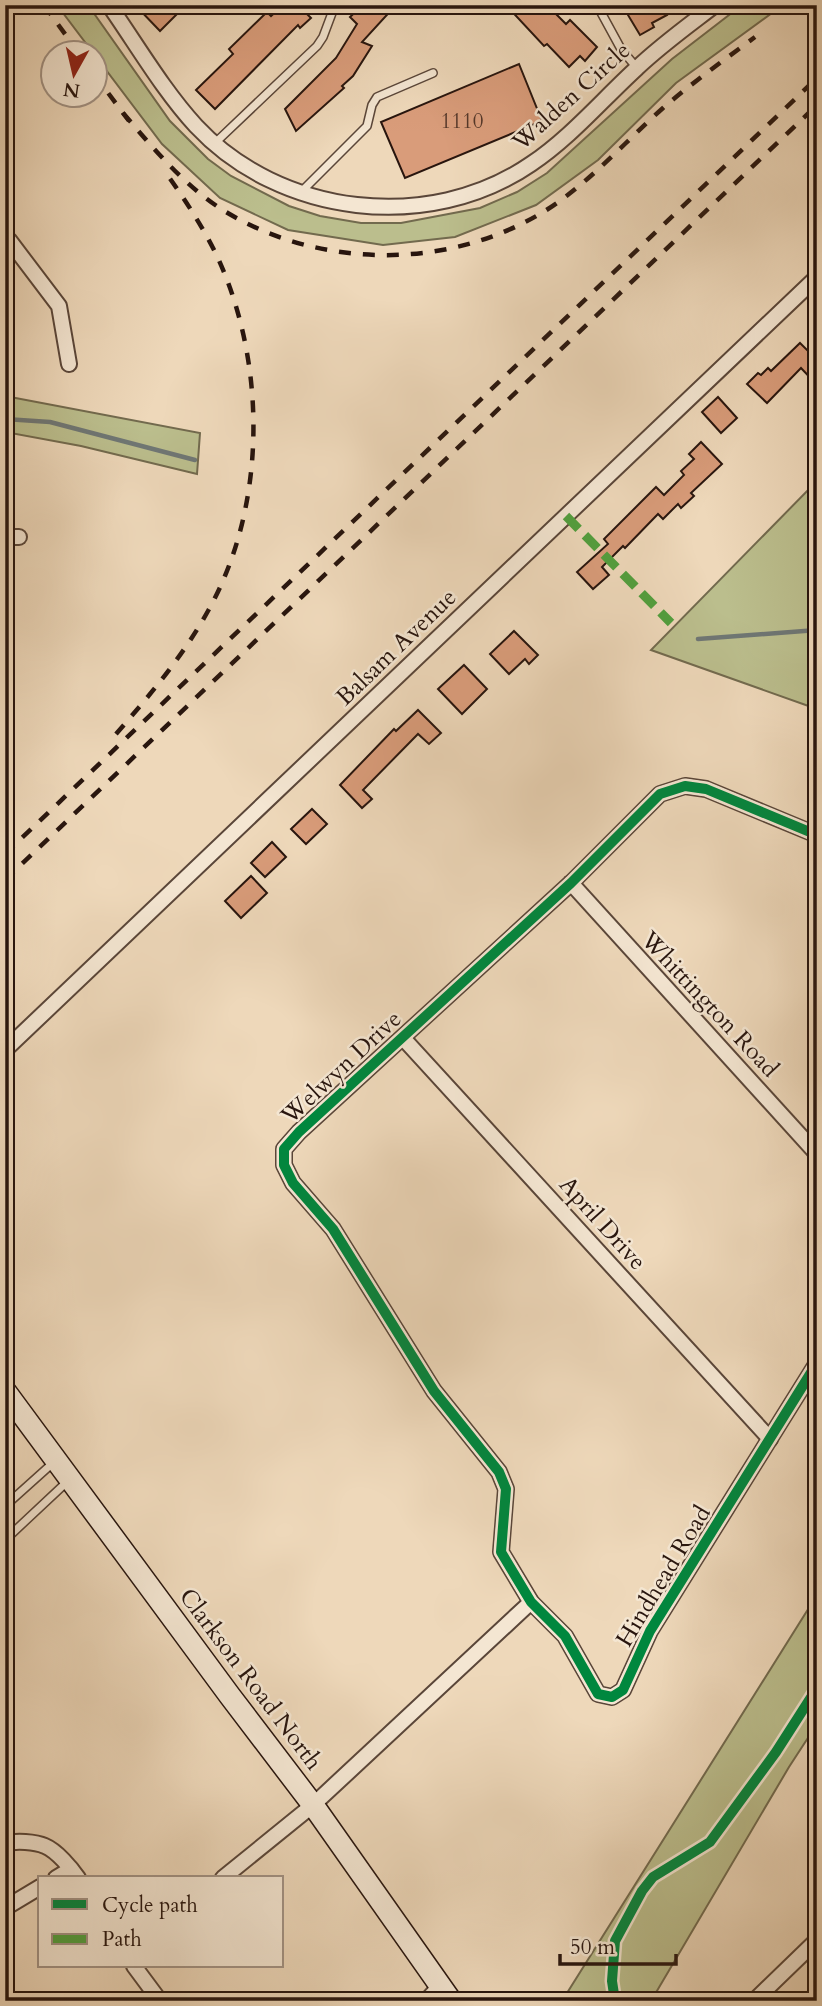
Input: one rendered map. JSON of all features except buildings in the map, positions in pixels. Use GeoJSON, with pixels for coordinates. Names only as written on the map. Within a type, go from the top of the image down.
{"type":"FeatureCollection","features":[{"type":"Feature","properties":{"kind":"street","name":"Walden Circle"},"geometry":{"type":"LineString","coordinates":[[110,5],[183,110],[215,143],[254,171],[300,192],[341,204],[399,207],[434,203],[489,187],[542,157],[658,48],[715,5]]}},
{"type":"Feature","properties":{"kind":"street"},"geometry":{"type":"LineString","coordinates":[[5,239],[9,240],[60,306],[69,364]]}},
{"type":"Feature","properties":{"kind":"street","name":"Balsam Avenue"},"geometry":{"type":"LineString","coordinates":[[5,1050],[817,277]]}},
{"type":"Feature","properties":{"kind":"street","name":"Welwyn Drive"},"geometry":{"type":"LineString","coordinates":[[531,1602],[501,1552],[506,1489],[499,1472],[435,1391],[333,1229],[293,1183],[284,1165],[284,1149],[299,1132],[571,883],[660,794],[685,786],[705,789],[817,835]]}},
{"type":"Feature","properties":{"kind":"street","name":"Whittington Road"},"geometry":{"type":"LineString","coordinates":[[571,883],[817,1154]]}},
{"type":"Feature","properties":{"kind":"street","name":"April Drive"},"geometry":{"type":"LineString","coordinates":[[403,1038],[770,1439]]}},
{"type":"Feature","properties":{"kind":"street","name":"Hindhead Road"},"geometry":{"type":"LineString","coordinates":[[531,1602],[565,1636],[598,1694],[612,1697],[622,1690],[650,1631],[817,1363]]}},
{"type":"Feature","properties":{"kind":"street","name":"Clarkson Road North"},"geometry":{"type":"LineString","coordinates":[[7,1397],[313,1805],[439,1996]]}},
{"type":"Feature","properties":{"kind":"street"},"geometry":{"type":"LineString","coordinates":[[225,1876],[313,1805],[531,1602]]}},
{"type":"Feature","properties":{"kind":"street"},"geometry":{"type":"LineString","coordinates":[[5,1843],[46,1846],[75,1874]]}},
{"type":"Feature","properties":{"kind":"street"},"geometry":{"type":"LineString","coordinates":[[5,1908],[38,1888]]}},
{"type":"Feature","properties":{"kind":"street"},"geometry":{"type":"LineString","coordinates":[[754,2001],[817,1940]]}},
{"type":"Feature","properties":{"kind":"street"},"geometry":{"type":"LineString","coordinates":[[135,1968],[160,2001]]}},
{"type":"Feature","properties":{"kind":"lane"},"geometry":{"type":"LineString","coordinates":[[215,143],[317,46],[335,5]]}},
{"type":"Feature","properties":{"kind":"lane"},"geometry":{"type":"LineString","coordinates":[[597,5],[621,49],[637,68]]}},
{"type":"Feature","properties":{"kind":"lane"},"geometry":{"type":"LineString","coordinates":[[300,192],[367,126],[372,105],[377,97],[433,73]]}},
{"type":"Feature","properties":{"kind":"lane"},"geometry":{"type":"LineString","coordinates":[[5,1506],[56,1460]]}},
{"type":"Feature","properties":{"kind":"lane"},"geometry":{"type":"LineString","coordinates":[[5,1540],[70,1480]]}},
{"type":"Feature","properties":{"kind":"green space"},"geometry":{"type":"Polygon","coordinates":[[[57,5],[88,5],[170,121],[208,159],[231,176],[289,206],[320,216],[361,223],[401,223],[480,208],[517,192],[547,173],[672,59],[742,5],[783,5],[676,83],[598,160],[536,205],[455,237],[383,245],[288,230],[220,198],[162,144],[108,73],[108,38],[82,38],[57,5]]]}},
{"type":"Feature","properties":{"kind":"green space"},"geometry":{"type":"Polygon","coordinates":[[[5,396],[200,433],[197,474],[81,446],[5,432],[5,396]]]}},
{"type":"Feature","properties":{"kind":"green space"},"geometry":{"type":"Polygon","coordinates":[[[815,483],[817,709],[651,650],[815,483]]]}},
{"type":"Feature","properties":{"kind":"green space"},"geometry":{"type":"Polygon","coordinates":[[[817,1595],[817,1724],[651,2001],[562,2001],[817,1595]]]}},
{"type":"Feature","properties":{"kind":"waterway"},"geometry":{"type":"LineString","coordinates":[[5,419],[50,422],[195,460]]}},
{"type":"Feature","properties":{"kind":"waterway"},"geometry":{"type":"LineString","coordinates":[[698,639],[817,630]]}},
{"type":"Feature","properties":{"kind":"railway"},"geometry":{"type":"LineString","coordinates":[[44,5],[68,38]]}},
{"type":"Feature","properties":{"kind":"railway"},"geometry":{"type":"LineString","coordinates":[[123,113],[171,167],[197,191],[226,212],[264,231],[304,245],[345,253],[387,255],[430,252],[471,243],[511,229],[548,209],[593,174],[674,99],[755,37]]}},
{"type":"Feature","properties":{"kind":"railway"},"geometry":{"type":"LineString","coordinates":[[5,854],[817,78]]}},
{"type":"Feature","properties":{"kind":"railway"},"geometry":{"type":"LineString","coordinates":[[108,93],[129,121]]}},
{"type":"Feature","properties":{"kind":"railway"},"geometry":{"type":"LineString","coordinates":[[5,880],[817,105]]}},
{"type":"Feature","properties":{"kind":"railway"},"geometry":{"type":"LineString","coordinates":[[116,734],[177,659],[208,611],[227,570],[241,526],[250,481],[252,388],[245,342],[233,298],[217,256],[164,170]]}},
{"type":"Feature","properties":{"kind":"marked path"},"geometry":{"type":"LineString","coordinates":[[566,516],[671,623]]}},
{"type":"Feature","properties":{"kind":"cycle path"},"geometry":{"type":"LineString","coordinates":[[817,835],[706,789],[685,786],[660,794],[571,883],[299,1132],[284,1149],[284,1165],[293,1183],[333,1229],[434,1391],[499,1472],[506,1489],[501,1552],[531,1602],[565,1636],[598,1694],[612,1697],[623,1690],[650,1631],[817,1363]]}},
{"type":"Feature","properties":{"kind":"cycle path"},"geometry":{"type":"LineString","coordinates":[[615,2001],[612,1981],[615,1941],[642,1891],[653,1877],[710,1842],[776,1752],[817,1688]]}}]}
